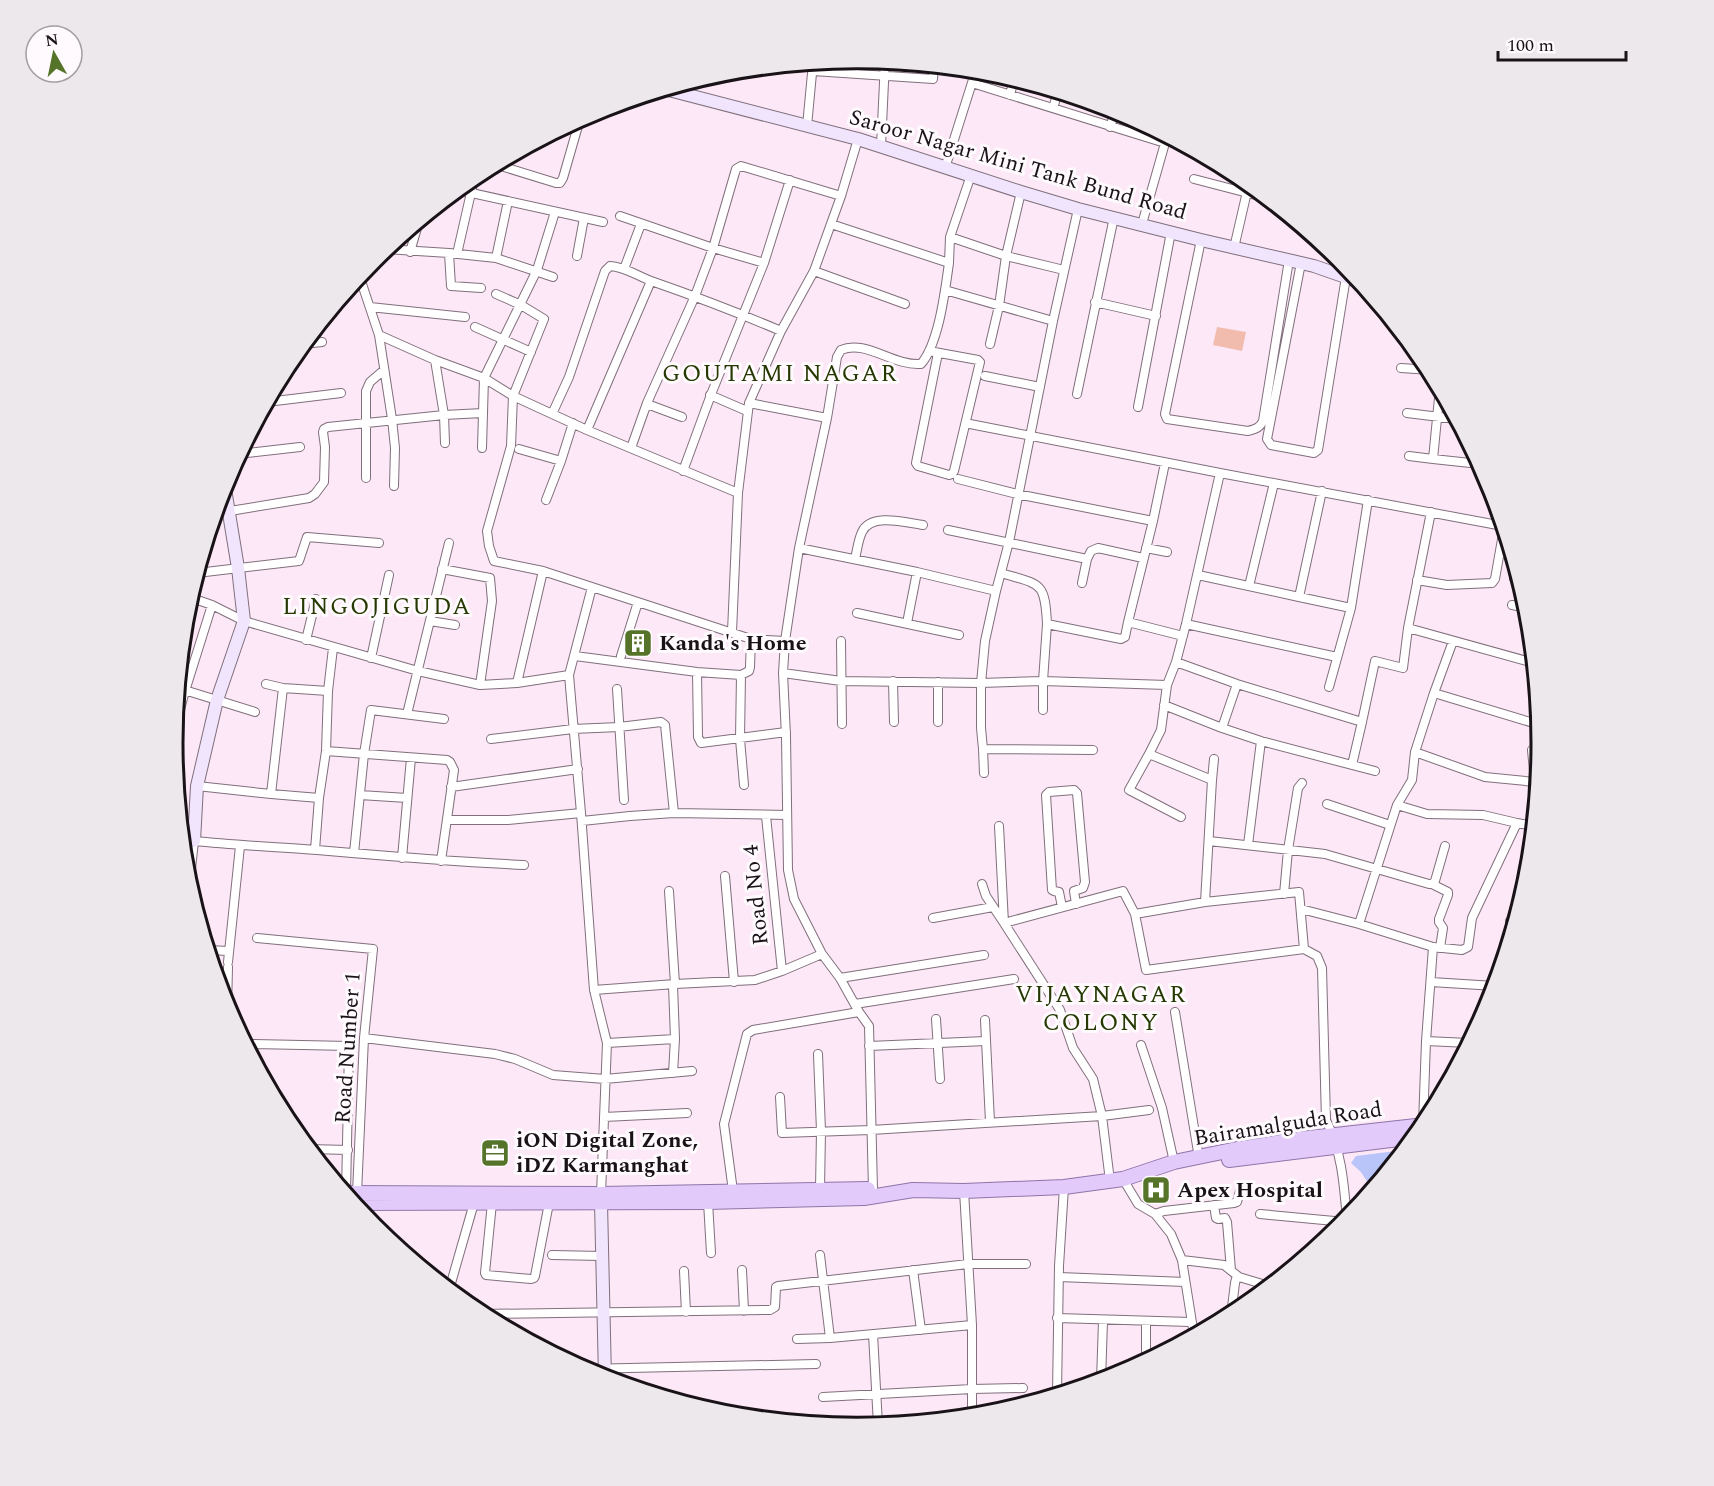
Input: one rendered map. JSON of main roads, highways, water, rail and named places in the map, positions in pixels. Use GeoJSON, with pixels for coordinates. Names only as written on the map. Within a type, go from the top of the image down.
{"type":"FeatureCollection","features":[{"type":"Feature","properties":{"kind":"main road","name":"Saroor Nagar Mini Tank Bund Road"},"geometry":{"type":"LineString","coordinates":[[678,93],[858,139],[1078,209],[1314,266],[1343,276]]}},
{"type":"Feature","properties":{"kind":"main road"},"geometry":{"type":"LineString","coordinates":[[189,833],[197,786],[218,700],[244,621],[228,501]]}},
{"type":"Feature","properties":{"kind":"main road","name":"Bairamalguda Road"},"geometry":{"type":"LineString","coordinates":[[1158,1168],[1176,1170],[1336,1141],[1407,1132]]}},
{"type":"Feature","properties":{"kind":"main road","name":"Bairamalguda Road"},"geometry":{"type":"LineString","coordinates":[[361,1199],[601,1198],[708,1202],[864,1198],[914,1191],[1064,1187],[1116,1180],[1174,1162],[1300,1139],[1336,1141]]}},
{"type":"Feature","properties":{"kind":"main road","name":"Bairamalguda Road"},"geometry":{"type":"LineString","coordinates":[[361,1199],[549,1203],[733,1191],[820,1189],[896,1192]]}},
{"type":"Feature","properties":{"kind":"main road"},"geometry":{"type":"LineString","coordinates":[[601,1198],[605,1368]]}},
{"type":"Feature","properties":{"kind":"water"},"geometry":{"type":"Polygon","coordinates":[[[1393,1151],[1368,1183],[1351,1163],[1356,1156],[1393,1151]]]}},
{"type":"Feature","properties":{"kind":"place","name":"Kanda's Home"},"geometry":{"type":"Point","coordinates":[638,643]}},
{"type":"Feature","properties":{"kind":"place","name":"iON Digital Zone, iDZ Karmanghat"},"geometry":{"type":"Point","coordinates":[495,1153]}},
{"type":"Feature","properties":{"kind":"place","name":"Apex Hospital"},"geometry":{"type":"Point","coordinates":[1156,1190]}},
{"type":"Feature","properties":{"kind":"district","name":"GOUTAMI NAGAR"},"geometry":{"type":"Point","coordinates":[780,374]}},
{"type":"Feature","properties":{"kind":"district","name":"LINGOJIGUDA"},"geometry":{"type":"Point","coordinates":[377,607]}},
{"type":"Feature","properties":{"kind":"district","name":"VIJAYNAGAR COLONY"},"geometry":{"type":"Point","coordinates":[1101,1009]}}]}
